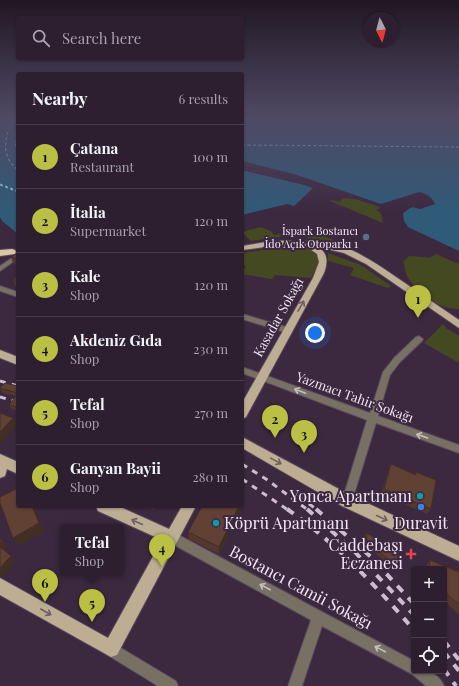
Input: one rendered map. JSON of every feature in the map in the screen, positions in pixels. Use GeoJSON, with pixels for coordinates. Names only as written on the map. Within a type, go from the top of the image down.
{"type":"FeatureCollection","features":[{"type":"Feature","properties":{"kind":"highway"},"geometry":{"type":"LineString","coordinates":[[0,253],[15,254]]}},
{"type":"Feature","properties":{"kind":"main road"},"geometry":{"type":"LineString","coordinates":[[244,248],[278,242],[302,243],[341,250],[360,257],[412,291],[459,325]]}},
{"type":"Feature","properties":{"kind":"main road","name":"Kasadar Sokağı"},"geometry":{"type":"LineString","coordinates":[[244,410],[287,330],[314,284],[324,263],[324,257],[320,252],[315,248],[302,243]]}},
{"type":"Feature","properties":{"kind":"main road"},"geometry":{"type":"LineString","coordinates":[[0,354],[16,359]]}},
{"type":"Feature","properties":{"kind":"main road"},"geometry":{"type":"LineString","coordinates":[[244,443],[347,501],[459,554]]}},
{"type":"Feature","properties":{"kind":"main road"},"geometry":{"type":"LineString","coordinates":[[0,460],[16,467]]}},
{"type":"Feature","properties":{"kind":"main road"},"geometry":{"type":"LineString","coordinates":[[0,460],[2,463],[0,472]]}},
{"type":"Feature","properties":{"kind":"main road"},"geometry":{"type":"LineString","coordinates":[[107,508],[171,537]]}},
{"type":"Feature","properties":{"kind":"main road"},"geometry":{"type":"LineString","coordinates":[[0,586],[111,649],[188,508]]}},
{"type":"Feature","properties":{"kind":"street"},"geometry":{"type":"LineString","coordinates":[[0,268],[15,254]]}},
{"type":"Feature","properties":{"kind":"street"},"geometry":{"type":"LineString","coordinates":[[0,288],[16,294]]}},
{"type":"Feature","properties":{"kind":"street"},"geometry":{"type":"LineString","coordinates":[[244,317],[287,330]]}},
{"type":"Feature","properties":{"kind":"street"},"geometry":{"type":"LineString","coordinates":[[347,501],[386,374],[397,360],[419,339]]}},
{"type":"Feature","properties":{"kind":"street","name":"Yazmacı Tahir Sokağı"},"geometry":{"type":"LineString","coordinates":[[244,371],[459,449]]}},
{"type":"Feature","properties":{"kind":"street","name":"Bostancı Camii Sokağı"},"geometry":{"type":"LineString","coordinates":[[171,537],[411,666]]}},
{"type":"Feature","properties":{"kind":"street"},"geometry":{"type":"LineString","coordinates":[[295,686],[319,616]]}},
{"type":"Feature","properties":{"kind":"street"},"geometry":{"type":"LineString","coordinates":[[111,649],[171,686]]}},
{"type":"Feature","properties":{"kind":"street"},"geometry":{"type":"LineString","coordinates":[[422,674],[437,686]]}},
{"type":"Feature","properties":{"kind":"green space"},"geometry":{"type":"Polygon","coordinates":[[[343,198],[355,199],[377,206],[380,208],[376,210],[381,213],[383,223],[330,201],[340,202],[343,198]]]}},
{"type":"Feature","properties":{"kind":"green space"},"geometry":{"type":"Polygon","coordinates":[[[260,227],[271,231],[274,235],[281,234],[285,236],[251,241],[244,234],[244,231],[260,227]]]}},
{"type":"Feature","properties":{"kind":"green space"},"geometry":{"type":"Polygon","coordinates":[[[317,232],[343,245],[306,238],[317,232]]]}},
{"type":"Feature","properties":{"kind":"green space"},"geometry":{"type":"Polygon","coordinates":[[[286,247],[314,249],[321,257],[311,278],[275,275],[272,279],[244,274],[246,266],[244,266],[244,253],[286,247]]]}},
{"type":"Feature","properties":{"kind":"green space"},"geometry":{"type":"Polygon","coordinates":[[[328,253],[361,265],[391,286],[388,288],[350,275],[354,268],[328,261],[328,253]]]}},
{"type":"Feature","properties":{"kind":"green space"},"geometry":{"type":"Polygon","coordinates":[[[436,254],[459,264],[459,309],[451,309],[428,299],[415,287],[406,274],[403,262],[409,256],[429,258],[436,254]]]}},
{"type":"Feature","properties":{"kind":"green space"},"geometry":{"type":"Polygon","coordinates":[[[443,324],[446,328],[459,336],[459,363],[424,343],[443,324]]]}},
{"type":"Feature","properties":{"kind":"water"},"geometry":{"type":"Polygon","coordinates":[[[0,149],[16,149],[16,232],[2,221],[0,217],[0,149]]]}},
{"type":"Feature","properties":{"kind":"water"},"geometry":{"type":"Polygon","coordinates":[[[244,149],[459,149],[459,251],[408,227],[404,221],[403,213],[412,207],[420,209],[435,204],[429,196],[424,193],[419,192],[381,204],[297,175],[244,162],[244,149]]]}},
{"type":"Feature","properties":{"kind":"water"},"geometry":{"type":"Polygon","coordinates":[[[244,170],[313,188],[294,206],[287,204],[244,215],[244,170]]]}},
{"type":"Feature","properties":{"kind":"building"},"geometry":{"type":"Polygon","coordinates":[[[16,254],[16,258],[11,257],[16,254]]]}},
{"type":"Feature","properties":{"kind":"building"},"geometry":{"type":"Polygon","coordinates":[[[5,383],[16,386],[16,392],[0,388],[5,383]]]}},
{"type":"Feature","properties":{"kind":"building"},"geometry":{"type":"Polygon","coordinates":[[[16,396],[16,407],[9,405],[16,396]]]}},
{"type":"Feature","properties":{"kind":"building"},"geometry":{"type":"Polygon","coordinates":[[[0,413],[13,418],[0,432],[0,413]]]}},
{"type":"Feature","properties":{"kind":"building"},"geometry":{"type":"Polygon","coordinates":[[[391,464],[416,475],[416,472],[436,480],[431,509],[384,489],[391,464]]]}},
{"type":"Feature","properties":{"kind":"building"},"geometry":{"type":"Polygon","coordinates":[[[16,489],[16,508],[33,508],[39,523],[13,538],[0,503],[0,497],[16,489]]]}},
{"type":"Feature","properties":{"kind":"building","name":"Köprü Apartmanı"},"geometry":{"type":"Polygon","coordinates":[[[201,508],[238,508],[219,547],[188,532],[201,508]]]}},
{"type":"Feature","properties":{"kind":"building"},"geometry":{"type":"Polygon","coordinates":[[[366,533],[400,550],[395,566],[367,540],[366,533]]]}},
{"type":"Feature","properties":{"kind":"building"},"geometry":{"type":"Polygon","coordinates":[[[0,547],[11,556],[0,568],[0,547]]]}},
{"type":"Feature","properties":{"kind":"building"},"geometry":{"type":"Polygon","coordinates":[[[430,560],[444,566],[429,566],[430,560]]]}},
{"type":"Feature","properties":{"kind":"building"},"geometry":{"type":"Polygon","coordinates":[[[447,567],[459,572],[459,605],[447,594],[447,567]]]}},
{"type":"Feature","properties":{"kind":"ferry route"},"geometry":{"type":"LineString","coordinates":[[6,149],[8,159],[16,168]]}},
{"type":"Feature","properties":{"kind":"ferry route"},"geometry":{"type":"LineString","coordinates":[[0,184],[16,190]]}},
{"type":"Feature","properties":{"kind":"ferry route"},"geometry":{"type":"LineString","coordinates":[[0,185],[16,191]]}},
{"type":"Feature","properties":{"kind":"railway"},"geometry":{"type":"LineString","coordinates":[[0,381],[16,385]]}},
{"type":"Feature","properties":{"kind":"railway"},"geometry":{"type":"LineString","coordinates":[[0,397],[16,401]]}},
{"type":"Feature","properties":{"kind":"railway"},"geometry":{"type":"LineString","coordinates":[[244,465],[266,479],[308,510]]}},
{"type":"Feature","properties":{"kind":"railway"},"geometry":{"type":"LineString","coordinates":[[244,480],[288,510]]}},
{"type":"Feature","properties":{"kind":"railway"},"geometry":{"type":"LineString","coordinates":[[290,489],[317,510]]}},
{"type":"Feature","properties":{"kind":"railway"},"geometry":{"type":"LineString","coordinates":[[287,509],[322,536],[354,565],[411,627]]}},
{"type":"Feature","properties":{"kind":"railway"},"geometry":{"type":"LineString","coordinates":[[307,509],[355,552],[411,612]]}},
{"type":"Feature","properties":{"kind":"railway"},"geometry":{"type":"LineString","coordinates":[[316,509],[371,557],[412,602]]}},
{"type":"Feature","properties":{"kind":"railway"},"geometry":{"type":"LineString","coordinates":[[447,645],[459,660]]}},
{"type":"Feature","properties":{"kind":"railway"},"geometry":{"type":"LineString","coordinates":[[447,656],[459,671]]}},
{"type":"Feature","properties":{"kind":"railway"},"geometry":{"type":"LineString","coordinates":[[447,673],[456,686]]}},
{"type":"Feature","properties":{"kind":"place","name":"İspark Bostancı İdo Açık Otoparkı 1"},"geometry":{"type":"Point","coordinates":[366,237]}},
{"type":"Feature","properties":{"kind":"place","name":"Çatana"},"geometry":{"type":"Point","coordinates":[418,318]}},
{"type":"Feature","properties":{"kind":"place","name":"İtalia"},"geometry":{"type":"Point","coordinates":[275,438]}},
{"type":"Feature","properties":{"kind":"place","name":"Kale"},"geometry":{"type":"Point","coordinates":[304,453]}},
{"type":"Feature","properties":{"kind":"place","name":"Yonca Apartmanı"},"geometry":{"type":"Point","coordinates":[420,496]}},
{"type":"Feature","properties":{"kind":"place","name":"Duravit"},"geometry":{"type":"Point","coordinates":[421,507]}},
{"type":"Feature","properties":{"kind":"place","name":"Köprü Apartmanı"},"geometry":{"type":"Point","coordinates":[216,523]}},
{"type":"Feature","properties":{"kind":"place","name":"Caddebaşı Eczanesi"},"geometry":{"type":"Point","coordinates":[411,554]}},
{"type":"Feature","properties":{"kind":"place","name":"Akdeniz Gıda"},"geometry":{"type":"Point","coordinates":[162,567]}},
{"type":"Feature","properties":{"kind":"place","name":"Ganyan Bayii"},"geometry":{"type":"Point","coordinates":[45,602]}},
{"type":"Feature","properties":{"kind":"place","name":"Tefal"},"geometry":{"type":"Point","coordinates":[92,622]}}]}
